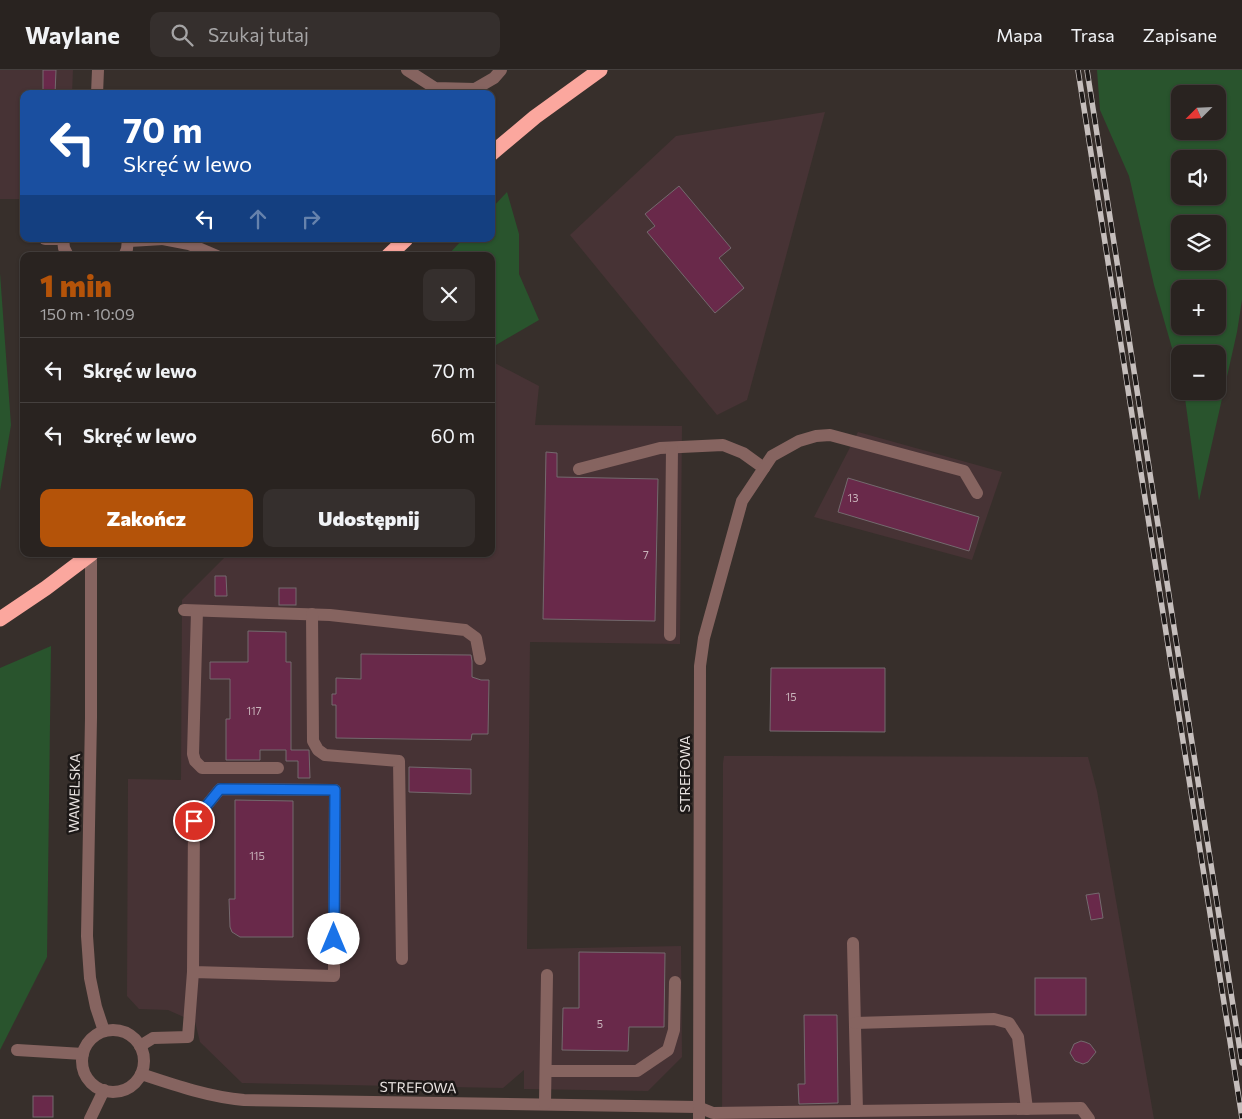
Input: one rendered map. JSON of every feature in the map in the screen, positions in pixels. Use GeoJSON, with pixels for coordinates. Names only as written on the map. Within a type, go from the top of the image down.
{"type":"FeatureCollection","features":[{"type":"Feature","properties":{"kind":"highway"},"geometry":{"type":"LineString","coordinates":[[495,151],[535,117],[600,70]]}},
{"type":"Feature","properties":{"kind":"highway"},"geometry":{"type":"LineString","coordinates":[[392,252],[403,242]]}},
{"type":"Feature","properties":{"kind":"highway"},"geometry":{"type":"LineString","coordinates":[[0,619],[87,557]]}},
{"type":"Feature","properties":{"kind":"street"},"geometry":{"type":"LineString","coordinates":[[97,90],[98,70]]}},
{"type":"Feature","properties":{"kind":"street"},"geometry":{"type":"LineString","coordinates":[[407,70],[435,88],[475,89],[494,78],[501,70]]}},
{"type":"Feature","properties":{"kind":"street"},"geometry":{"type":"LineString","coordinates":[[179,242],[208,252]]}},
{"type":"Feature","properties":{"kind":"street","name":"STREFOWA"},"geometry":{"type":"LineString","coordinates":[[141,1074],[216,1096],[244,1100],[545,1104],[698,1113],[700,666],[704,638],[742,501],[772,456],[800,441],[816,436],[830,435],[964,471],[977,493]]}},
{"type":"Feature","properties":{"kind":"street"},"geometry":{"type":"LineString","coordinates":[[579,469],[660,448],[723,445],[743,453],[764,468]]}},
{"type":"Feature","properties":{"kind":"street"},"geometry":{"type":"LineString","coordinates":[[670,635],[672,448]]}},
{"type":"Feature","properties":{"kind":"street","name":"WAWELSKA"},"geometry":{"type":"LineString","coordinates":[[91,557],[91,718],[87,936],[90,978],[96,1008],[104,1031]]}},
{"type":"Feature","properties":{"kind":"street"},"geometry":{"type":"LineString","coordinates":[[184,610],[330,615],[465,630],[476,638],[480,659]]}},
{"type":"Feature","properties":{"kind":"street"},"geometry":{"type":"LineString","coordinates":[[197,611],[193,754],[195,761],[202,768],[278,768]]}},
{"type":"Feature","properties":{"kind":"street"},"geometry":{"type":"LineString","coordinates":[[312,614],[313,740],[318,750],[325,755],[399,761],[402,959]]}},
{"type":"Feature","properties":{"kind":"street"},"geometry":{"type":"LineString","coordinates":[[140,1046],[153,1038],[188,1036],[193,972],[194,821],[220,789],[335,790],[334,976],[193,972]]}},
{"type":"Feature","properties":{"kind":"street"},"geometry":{"type":"LineString","coordinates":[[853,943],[857,1111]]}},
{"type":"Feature","properties":{"kind":"street"},"geometry":{"type":"LineString","coordinates":[[545,1104],[548,975]]}},
{"type":"Feature","properties":{"kind":"street"},"geometry":{"type":"LineString","coordinates":[[546,1071],[637,1071],[668,1050],[674,1030],[675,982]]}},
{"type":"Feature","properties":{"kind":"street"},"geometry":{"type":"LineString","coordinates":[[855,1023],[994,1019],[1008,1023],[1018,1038],[1027,1109]]}},
{"type":"Feature","properties":{"kind":"street"},"geometry":{"type":"LineString","coordinates":[[104,1031],[124,1032],[132,1037],[140,1046],[144,1064],[141,1074],[137,1080],[125,1089],[118,1091],[104,1090],[92,1084],[85,1073],[83,1054],[88,1042],[104,1031]]}},
{"type":"Feature","properties":{"kind":"street"},"geometry":{"type":"LineString","coordinates":[[17,1050],[83,1054]]}},
{"type":"Feature","properties":{"kind":"street"},"geometry":{"type":"LineString","coordinates":[[90,1119],[104,1090]]}},
{"type":"Feature","properties":{"kind":"street"},"geometry":{"type":"LineString","coordinates":[[698,1113],[857,1111],[888,1115],[1081,1108],[1089,1119]]}},
{"type":"Feature","properties":{"kind":"shaded area"},"geometry":{"type":"Polygon","coordinates":[[[0,70],[73,70],[72,90],[20,90],[20,199],[0,199],[0,70]]]}},
{"type":"Feature","properties":{"kind":"shaded area"},"geometry":{"type":"Polygon","coordinates":[[[825,112],[747,400],[717,415],[570,235],[676,136],[825,112]]]}},
{"type":"Feature","properties":{"kind":"shaded area"},"geometry":{"type":"Polygon","coordinates":[[[495,363],[539,386],[535,425],[682,426],[680,644],[530,642],[527,949],[681,946],[682,1057],[648,1091],[524,1089],[524,1070],[503,1088],[242,1083],[200,1042],[195,1022],[168,1010],[139,1009],[127,996],[128,779],[181,780],[182,600],[225,557],[495,557],[495,363]]]}},
{"type":"Feature","properties":{"kind":"shaded area"},"geometry":{"type":"Polygon","coordinates":[[[858,432],[1002,472],[972,560],[814,517],[858,432]]]}},
{"type":"Feature","properties":{"kind":"shaded area"},"geometry":{"type":"Polygon","coordinates":[[[724,756],[1088,757],[1097,791],[1154,1119],[722,1119],[724,756]]]}},
{"type":"Feature","properties":{"kind":"green space"},"geometry":{"type":"Polygon","coordinates":[[[1097,70],[1242,70],[1242,300],[1226,381],[1226,345],[1171,345],[1154,285],[1129,176],[1100,110],[1097,70]]]}},
{"type":"Feature","properties":{"kind":"green space"},"geometry":{"type":"Polygon","coordinates":[[[507,192],[519,234],[519,274],[539,320],[496,345],[495,252],[451,252],[460,242],[495,242],[495,205],[507,192]]]}},
{"type":"Feature","properties":{"kind":"green space"},"geometry":{"type":"Polygon","coordinates":[[[0,273],[11,425],[0,491],[0,273]]]}},
{"type":"Feature","properties":{"kind":"green space"},"geometry":{"type":"Polygon","coordinates":[[[1185,400],[1222,400],[1199,501],[1185,400]]]}},
{"type":"Feature","properties":{"kind":"green space"},"geometry":{"type":"Polygon","coordinates":[[[51,646],[47,957],[0,1050],[0,668],[51,646]]]}},
{"type":"Feature","properties":{"kind":"building"},"geometry":{"type":"Polygon","coordinates":[[[43,70],[56,70],[55,90],[43,90],[43,70]]]}},
{"type":"Feature","properties":{"kind":"building"},"geometry":{"type":"Polygon","coordinates":[[[679,186],[731,248],[719,258],[744,288],[715,313],[647,232],[655,226],[645,214],[679,186]]]}},
{"type":"Feature","properties":{"kind":"building"},"geometry":{"type":"Polygon","coordinates":[[[546,452],[557,453],[557,477],[658,479],[655,621],[543,619],[546,452]]]}},
{"type":"Feature","properties":{"kind":"building"},"geometry":{"type":"Polygon","coordinates":[[[848,478],[979,517],[969,551],[838,512],[848,478]]]}},
{"type":"Feature","properties":{"kind":"building"},"geometry":{"type":"Polygon","coordinates":[[[215,576],[226,576],[227,596],[215,596],[215,576]]]}},
{"type":"Feature","properties":{"kind":"building"},"geometry":{"type":"Polygon","coordinates":[[[279,588],[296,588],[296,605],[279,605],[279,588]]]}},
{"type":"Feature","properties":{"kind":"building"},"geometry":{"type":"Polygon","coordinates":[[[248,631],[286,632],[286,662],[291,662],[291,750],[309,750],[310,778],[298,778],[298,761],[286,761],[286,750],[260,750],[260,760],[226,760],[226,719],[230,719],[230,679],[210,679],[210,662],[248,662],[248,631]]]}},
{"type":"Feature","properties":{"kind":"building"},"geometry":{"type":"Polygon","coordinates":[[[361,654],[471,655],[472,677],[489,680],[488,734],[472,734],[471,740],[336,738],[336,705],[332,705],[332,694],[336,694],[336,678],[361,679],[361,654]]]}},
{"type":"Feature","properties":{"kind":"building"},"geometry":{"type":"Polygon","coordinates":[[[771,668],[885,668],[885,732],[770,731],[771,668]]]}},
{"type":"Feature","properties":{"kind":"building"},"geometry":{"type":"Polygon","coordinates":[[[409,767],[471,769],[471,794],[409,792],[409,767]]]}},
{"type":"Feature","properties":{"kind":"building"},"geometry":{"type":"Polygon","coordinates":[[[235,800],[293,801],[293,937],[240,937],[232,932],[230,927],[229,899],[235,899],[235,800]]]}},
{"type":"Feature","properties":{"kind":"building"},"geometry":{"type":"Polygon","coordinates":[[[1099,893],[1103,918],[1091,920],[1086,895],[1099,893]]]}},
{"type":"Feature","properties":{"kind":"building"},"geometry":{"type":"Polygon","coordinates":[[[579,952],[665,953],[664,1027],[629,1027],[628,1051],[562,1050],[563,1008],[579,1008],[579,952]]]}},
{"type":"Feature","properties":{"kind":"building"},"geometry":{"type":"Polygon","coordinates":[[[1035,978],[1086,978],[1086,1015],[1035,1015],[1035,978]]]}},
{"type":"Feature","properties":{"kind":"building"},"geometry":{"type":"Polygon","coordinates":[[[804,1015],[837,1015],[838,1103],[799,1104],[798,1084],[805,1084],[804,1015]]]}},
{"type":"Feature","properties":{"kind":"building"},"geometry":{"type":"Polygon","coordinates":[[[1081,1041],[1090,1044],[1096,1052],[1088,1062],[1083,1064],[1075,1061],[1070,1053],[1074,1044],[1081,1041]]]}},
{"type":"Feature","properties":{"kind":"building"},"geometry":{"type":"Polygon","coordinates":[[[33,1096],[53,1096],[53,1117],[33,1117],[33,1096]]]}},
{"type":"Feature","properties":{"kind":"railway"},"geometry":{"type":"LineString","coordinates":[[1078,70],[1242,1118]]}},
{"type":"Feature","properties":{"kind":"railway"},"geometry":{"type":"LineString","coordinates":[[1087,70],[1242,1063]]}},
{"type":"Feature","properties":{"kind":"route"},"geometry":{"type":"LineString","coordinates":[[194,821],[220,789],[335,790],[334,939]]}}]}
